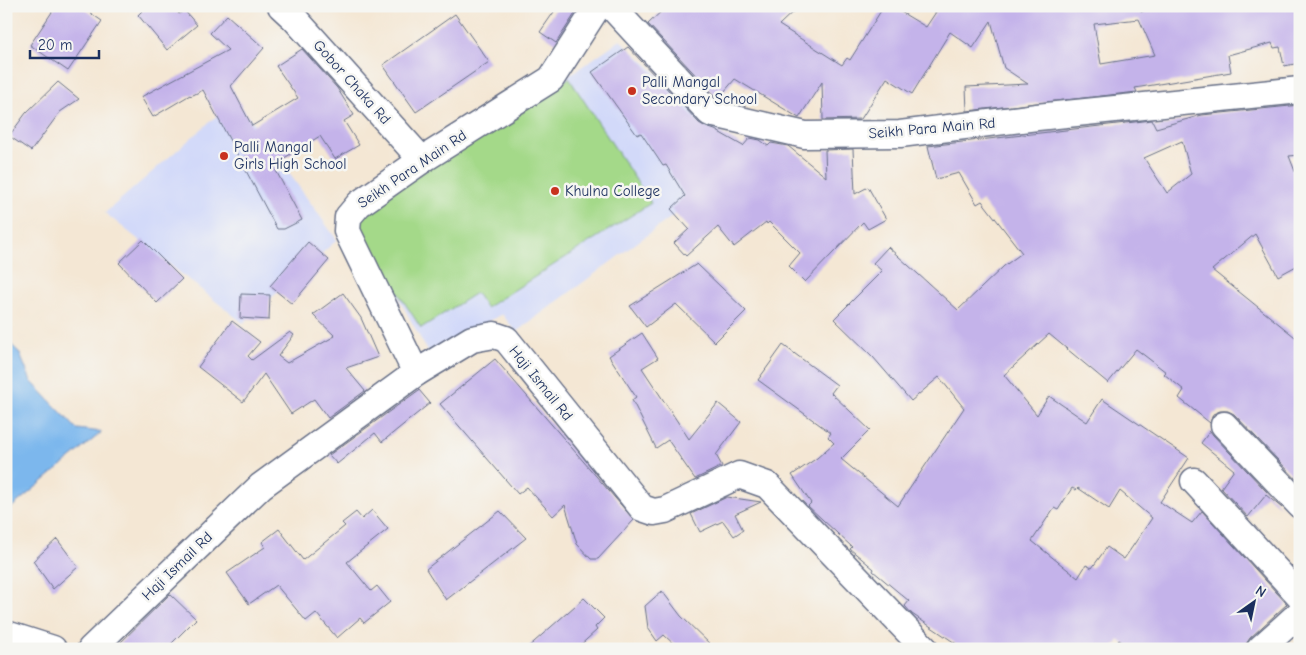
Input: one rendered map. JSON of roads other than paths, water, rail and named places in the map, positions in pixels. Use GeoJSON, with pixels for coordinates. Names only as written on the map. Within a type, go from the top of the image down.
{"type":"FeatureCollection","features":[{"type":"Feature","properties":{"kind":"street","name":"Gobor Chaka Rd"},"geometry":{"type":"LineString","coordinates":[[281,6],[295,19],[422,160]]}},
{"type":"Feature","properties":{"kind":"street","name":"Seikh Para Main Rd"},"geometry":{"type":"LineString","coordinates":[[416,373],[346,231],[348,217],[358,204],[422,160],[552,79],[598,6]]}},
{"type":"Feature","properties":{"kind":"street","name":"Seikh Para Main Rd"},"geometry":{"type":"LineString","coordinates":[[611,6],[710,113],[805,136],[900,134],[1037,117],[1300,90]]}},
{"type":"Feature","properties":{"kind":"street","name":"Haji Ismail Rd"},"geometry":{"type":"LineString","coordinates":[[91,649],[261,486],[416,373],[472,340],[494,335],[506,339],[642,508],[654,512],[665,510],[739,475],[767,485],[925,649]]}},
{"type":"Feature","properties":{"kind":"street"},"geometry":{"type":"LineString","coordinates":[[1224,425],[1300,504]]}},
{"type":"Feature","properties":{"kind":"street"},"geometry":{"type":"LineString","coordinates":[[1194,481],[1300,596]]}},
{"type":"Feature","properties":{"kind":"street"},"geometry":{"type":"LineString","coordinates":[[1260,649],[1300,613]]}},
{"type":"Feature","properties":{"kind":"street"},"geometry":{"type":"LineString","coordinates":[[6,634],[53,649]]}},
{"type":"Feature","properties":{"kind":"water"},"geometry":{"type":"Polygon","coordinates":[[[6,340],[19,352],[31,381],[77,429],[102,432],[6,512],[6,340]]]}},
{"type":"Feature","properties":{"kind":"place","name":"Palli Mangal Secondary School"},"geometry":{"type":"Point","coordinates":[632,91]}},
{"type":"Feature","properties":{"kind":"place","name":"Palli Mangal Girls High School"},"geometry":{"type":"Point","coordinates":[224,156]}},
{"type":"Feature","properties":{"kind":"place","name":"Khulna College"},"geometry":{"type":"Point","coordinates":[555,191]}}]}
